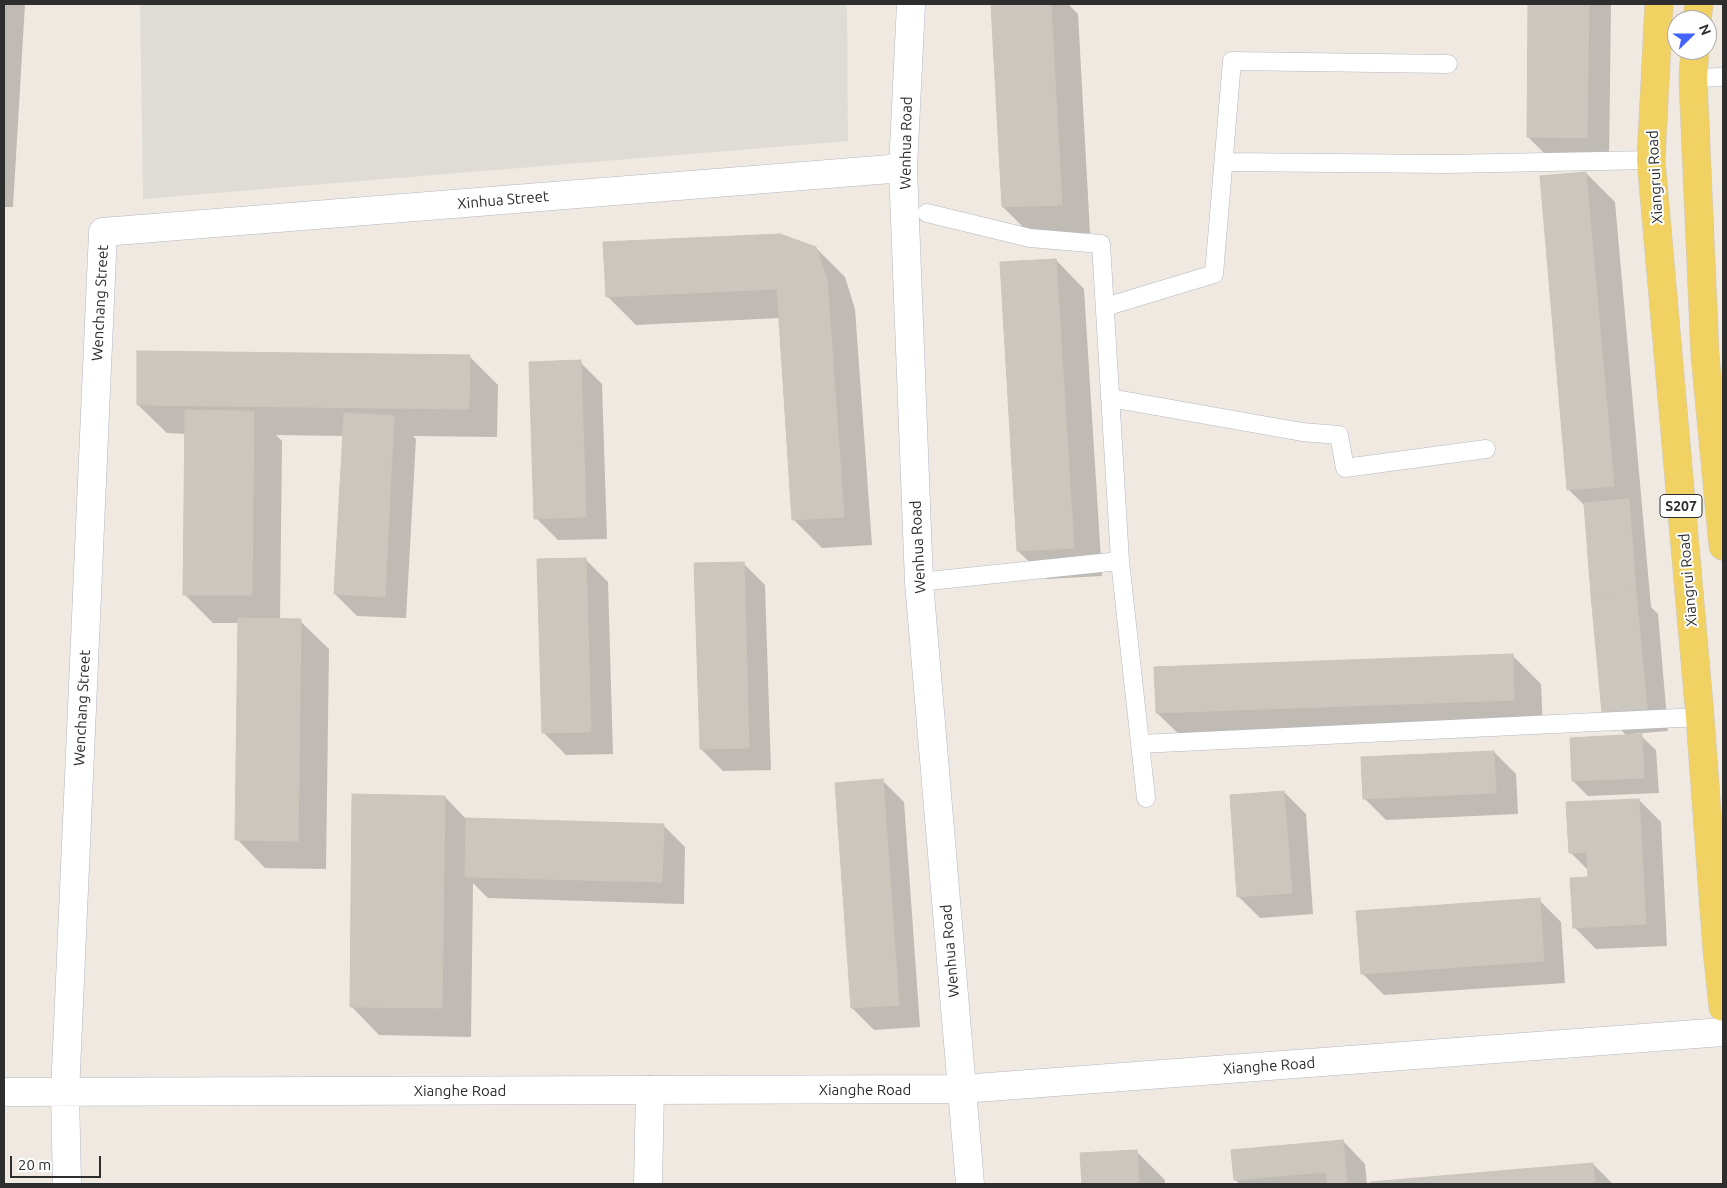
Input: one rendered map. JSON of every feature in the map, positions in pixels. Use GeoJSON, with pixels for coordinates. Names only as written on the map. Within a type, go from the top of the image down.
{"type":"FeatureCollection","features":[{"type":"Feature","properties":{"kind":"main road","name":"Wenhua Road"},"geometry":{"type":"LineString","coordinates":[[911,4],[903,168],[919,582],[970,1184]]}},
{"type":"Feature","properties":{"kind":"main road","name":"Xiangrui Road"},"geometry":{"type":"LineString","coordinates":[[1659,4],[1651,160],[1700,717],[1723,1007]]}},
{"type":"Feature","properties":{"kind":"main road","name":"S207"},"geometry":{"type":"LineString","coordinates":[[1694,60],[1693,78],[1705,355],[1723,546]]}},
{"type":"Feature","properties":{"kind":"main road","name":"Xinhua Street"},"geometry":{"type":"LineString","coordinates":[[103,232],[903,168]]}},
{"type":"Feature","properties":{"kind":"main road","name":"Wenchang Street"},"geometry":{"type":"LineString","coordinates":[[68,1184],[65,1093],[103,232]]}},
{"type":"Feature","properties":{"kind":"main road","name":"Xianghe Road"},"geometry":{"type":"LineString","coordinates":[[4,1092],[962,1089],[1723,1032]]}},
{"type":"Feature","properties":{"kind":"main road"},"geometry":{"type":"LineString","coordinates":[[648,1184],[650,1090]]}},
{"type":"Feature","properties":{"kind":"lane"},"geometry":{"type":"LineString","coordinates":[[1104,307],[1214,274],[1232,61],[1448,64]]}},
{"type":"Feature","properties":{"kind":"lane"},"geometry":{"type":"LineString","coordinates":[[1693,78],[1723,77]]}},
{"type":"Feature","properties":{"kind":"lane"},"geometry":{"type":"LineString","coordinates":[[1224,162],[1446,164],[1651,160]]}},
{"type":"Feature","properties":{"kind":"lane"},"geometry":{"type":"LineString","coordinates":[[927,213],[1030,238],[1101,244],[1120,561],[1146,798]]}},
{"type":"Feature","properties":{"kind":"lane"},"geometry":{"type":"LineString","coordinates":[[1110,398],[1302,432],[1339,435],[1345,468],[1486,450]]}},
{"type":"Feature","properties":{"kind":"lane"},"geometry":{"type":"LineString","coordinates":[[919,582],[1120,561]]}},
{"type":"Feature","properties":{"kind":"lane"},"geometry":{"type":"LineString","coordinates":[[1140,744],[1700,717]]}},
{"type":"Feature","properties":{"kind":"shaded area"},"geometry":{"type":"Polygon","coordinates":[[[140,4],[847,4],[848,141],[143,199],[140,4]]]}},
{"type":"Feature","properties":{"kind":"building"},"geometry":{"type":"Polygon","coordinates":[[[991,4],[1051,4],[1062,205],[1002,207],[991,4]]]}},
{"type":"Feature","properties":{"kind":"building"},"geometry":{"type":"Polygon","coordinates":[[[1528,4],[1589,4],[1587,138],[1527,137],[1528,4]]]}},
{"type":"Feature","properties":{"kind":"building"},"geometry":{"type":"Polygon","coordinates":[[[1586,172],[1614,486],[1567,490],[1540,176],[1586,172]]]}},
{"type":"Feature","properties":{"kind":"building"},"geometry":{"type":"Polygon","coordinates":[[[780,234],[816,247],[827,279],[844,517],[792,520],[777,289],[606,297],[603,242],[780,234]]]}},
{"type":"Feature","properties":{"kind":"building"},"geometry":{"type":"Polygon","coordinates":[[[1056,259],[1074,548],[1017,551],[1000,262],[1056,259]]]}},
{"type":"Feature","properties":{"kind":"building"},"geometry":{"type":"Polygon","coordinates":[[[137,351],[470,355],[469,409],[137,405],[137,351]]]}},
{"type":"Feature","properties":{"kind":"building"},"geometry":{"type":"Polygon","coordinates":[[[581,360],[586,517],[534,519],[529,362],[581,360]]]}},
{"type":"Feature","properties":{"kind":"building"},"geometry":{"type":"Polygon","coordinates":[[[185,410],[254,411],[252,595],[183,595],[185,410]]]}},
{"type":"Feature","properties":{"kind":"building"},"geometry":{"type":"Polygon","coordinates":[[[344,413],[394,416],[385,597],[334,594],[344,413]]]}},
{"type":"Feature","properties":{"kind":"building"},"geometry":{"type":"Polygon","coordinates":[[[1629,499],[1636,591],[1591,595],[1584,503],[1629,499]]]}},
{"type":"Feature","properties":{"kind":"building"},"geometry":{"type":"Polygon","coordinates":[[[586,558],[591,732],[542,733],[537,559],[586,558]]]}},
{"type":"Feature","properties":{"kind":"building"},"geometry":{"type":"Polygon","coordinates":[[[744,562],[749,748],[700,749],[694,563],[744,562]]]}},
{"type":"Feature","properties":{"kind":"building"},"geometry":{"type":"Polygon","coordinates":[[[1636,591],[1647,709],[1602,713],[1591,595],[1636,591]]]}},
{"type":"Feature","properties":{"kind":"building"},"geometry":{"type":"Polygon","coordinates":[[[238,618],[301,619],[298,841],[235,840],[238,618]]]}},
{"type":"Feature","properties":{"kind":"building"},"geometry":{"type":"Polygon","coordinates":[[[1513,654],[1514,700],[1156,713],[1154,667],[1513,654]]]}},
{"type":"Feature","properties":{"kind":"building"},"geometry":{"type":"Polygon","coordinates":[[[1642,734],[1644,778],[1572,781],[1570,738],[1642,734]]]}},
{"type":"Feature","properties":{"kind":"building"},"geometry":{"type":"Polygon","coordinates":[[[1494,751],[1496,793],[1363,799],[1361,757],[1494,751]]]}},
{"type":"Feature","properties":{"kind":"building"},"geometry":{"type":"Polygon","coordinates":[[[883,779],[899,1005],[851,1008],[835,783],[883,779]]]}},
{"type":"Feature","properties":{"kind":"building"},"geometry":{"type":"Polygon","coordinates":[[[1284,791],[1292,893],[1237,897],[1230,795],[1284,791]]]}},
{"type":"Feature","properties":{"kind":"building"},"geometry":{"type":"Polygon","coordinates":[[[352,794],[445,796],[442,1008],[350,1007],[352,794]]]}},
{"type":"Feature","properties":{"kind":"building"},"geometry":{"type":"Polygon","coordinates":[[[1639,799],[1646,924],[1573,928],[1570,878],[1588,877],[1587,852],[1569,853],[1566,802],[1639,799]]]}},
{"type":"Feature","properties":{"kind":"building"},"geometry":{"type":"Polygon","coordinates":[[[466,818],[664,824],[662,882],[465,877],[466,818]]]}},
{"type":"Feature","properties":{"kind":"building"},"geometry":{"type":"Polygon","coordinates":[[[1540,898],[1544,961],[1361,974],[1356,911],[1540,898]]]}},
{"type":"Feature","properties":{"kind":"building"},"geometry":{"type":"Polygon","coordinates":[[[1343,1140],[1347,1184],[1327,1184],[1326,1172],[1234,1180],[1231,1150],[1343,1140]]]}},
{"type":"Feature","properties":{"kind":"building"},"geometry":{"type":"Polygon","coordinates":[[[1137,1150],[1139,1184],[1082,1184],[1080,1153],[1137,1150]]]}},
{"type":"Feature","properties":{"kind":"building"},"geometry":{"type":"Polygon","coordinates":[[[1593,1163],[1595,1184],[1370,1184],[1370,1182],[1593,1163]]]}}]}
